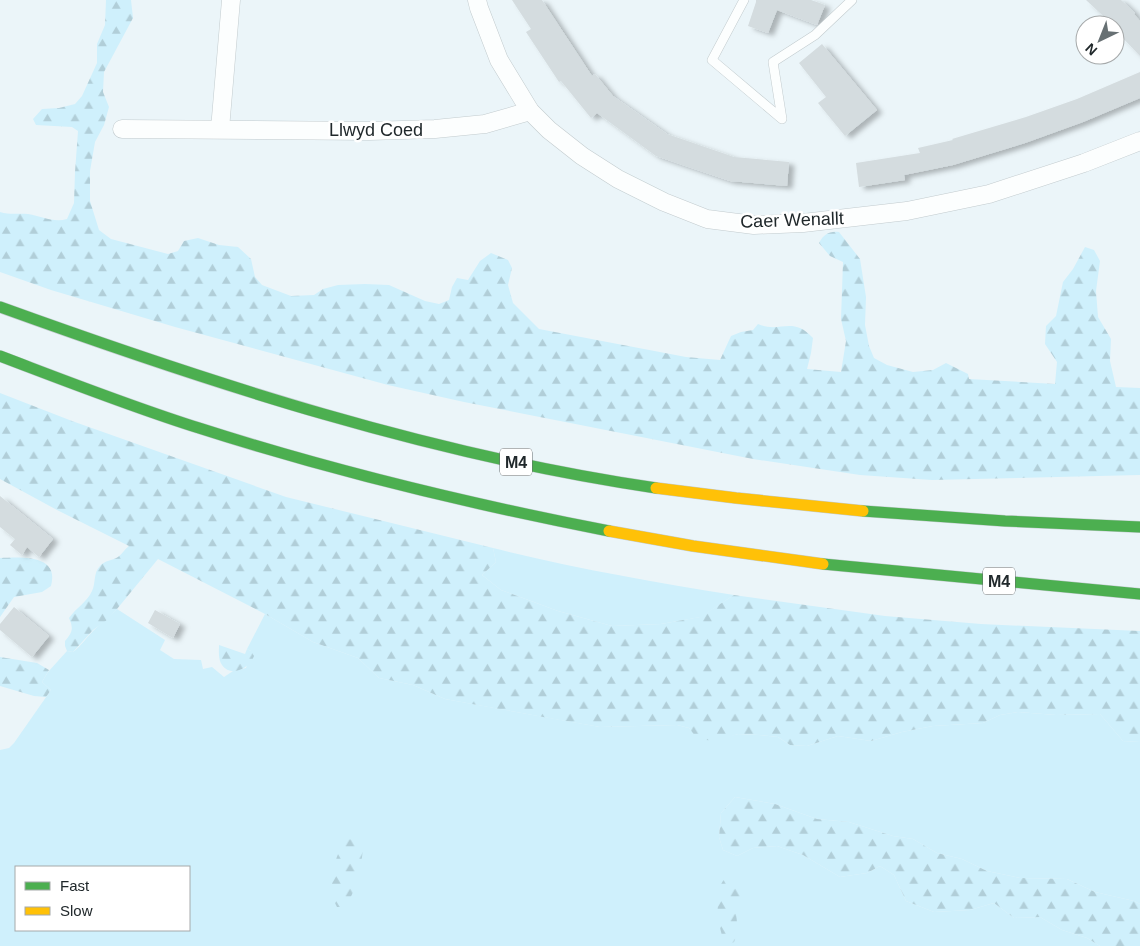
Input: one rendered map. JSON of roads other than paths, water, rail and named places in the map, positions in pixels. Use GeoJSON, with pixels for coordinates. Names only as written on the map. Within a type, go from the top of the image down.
{"type":"FeatureCollection","features":[{"type":"Feature","properties":{"kind":"highway","name":"M4"},"geometry":{"type":"LineString","coordinates":[[0,307],[213,381],[352,422],[469,452],[600,479],[736,499],[862,512],[1140,528]]}},
{"type":"Feature","properties":{"kind":"highway","name":"M4"},"geometry":{"type":"LineString","coordinates":[[0,356],[105,396],[226,437],[449,497],[534,516],[671,542],[759,556],[858,568],[1140,594]]}},
{"type":"Feature","properties":{"kind":"highway","name":"M4"},"geometry":{"type":"LineString","coordinates":[[1052,524],[1140,518]]}},
{"type":"Feature","properties":{"kind":"highway","name":"M4"},"geometry":{"type":"LineString","coordinates":[[858,568],[1062,575]]}},
{"type":"Feature","properties":{"kind":"street"},"geometry":{"type":"LineString","coordinates":[[220,129],[231,0]]}},
{"type":"Feature","properties":{"kind":"street","name":"Caer Wenallt"},"geometry":{"type":"LineString","coordinates":[[477,0],[499,60],[530,111],[549,130],[582,156],[618,179],[664,202],[707,219],[754,225],[803,223],[906,211],[989,194],[1140,141]]}},
{"type":"Feature","properties":{"kind":"street","name":"Llwyd Coed"},"geometry":{"type":"LineString","coordinates":[[122,129],[369,131],[435,129],[484,124],[530,111]]}},
{"type":"Feature","properties":{"kind":"lane"},"geometry":{"type":"LineString","coordinates":[[744,0],[712,60],[782,119],[773,62],[815,35],[852,0]]}}]}
